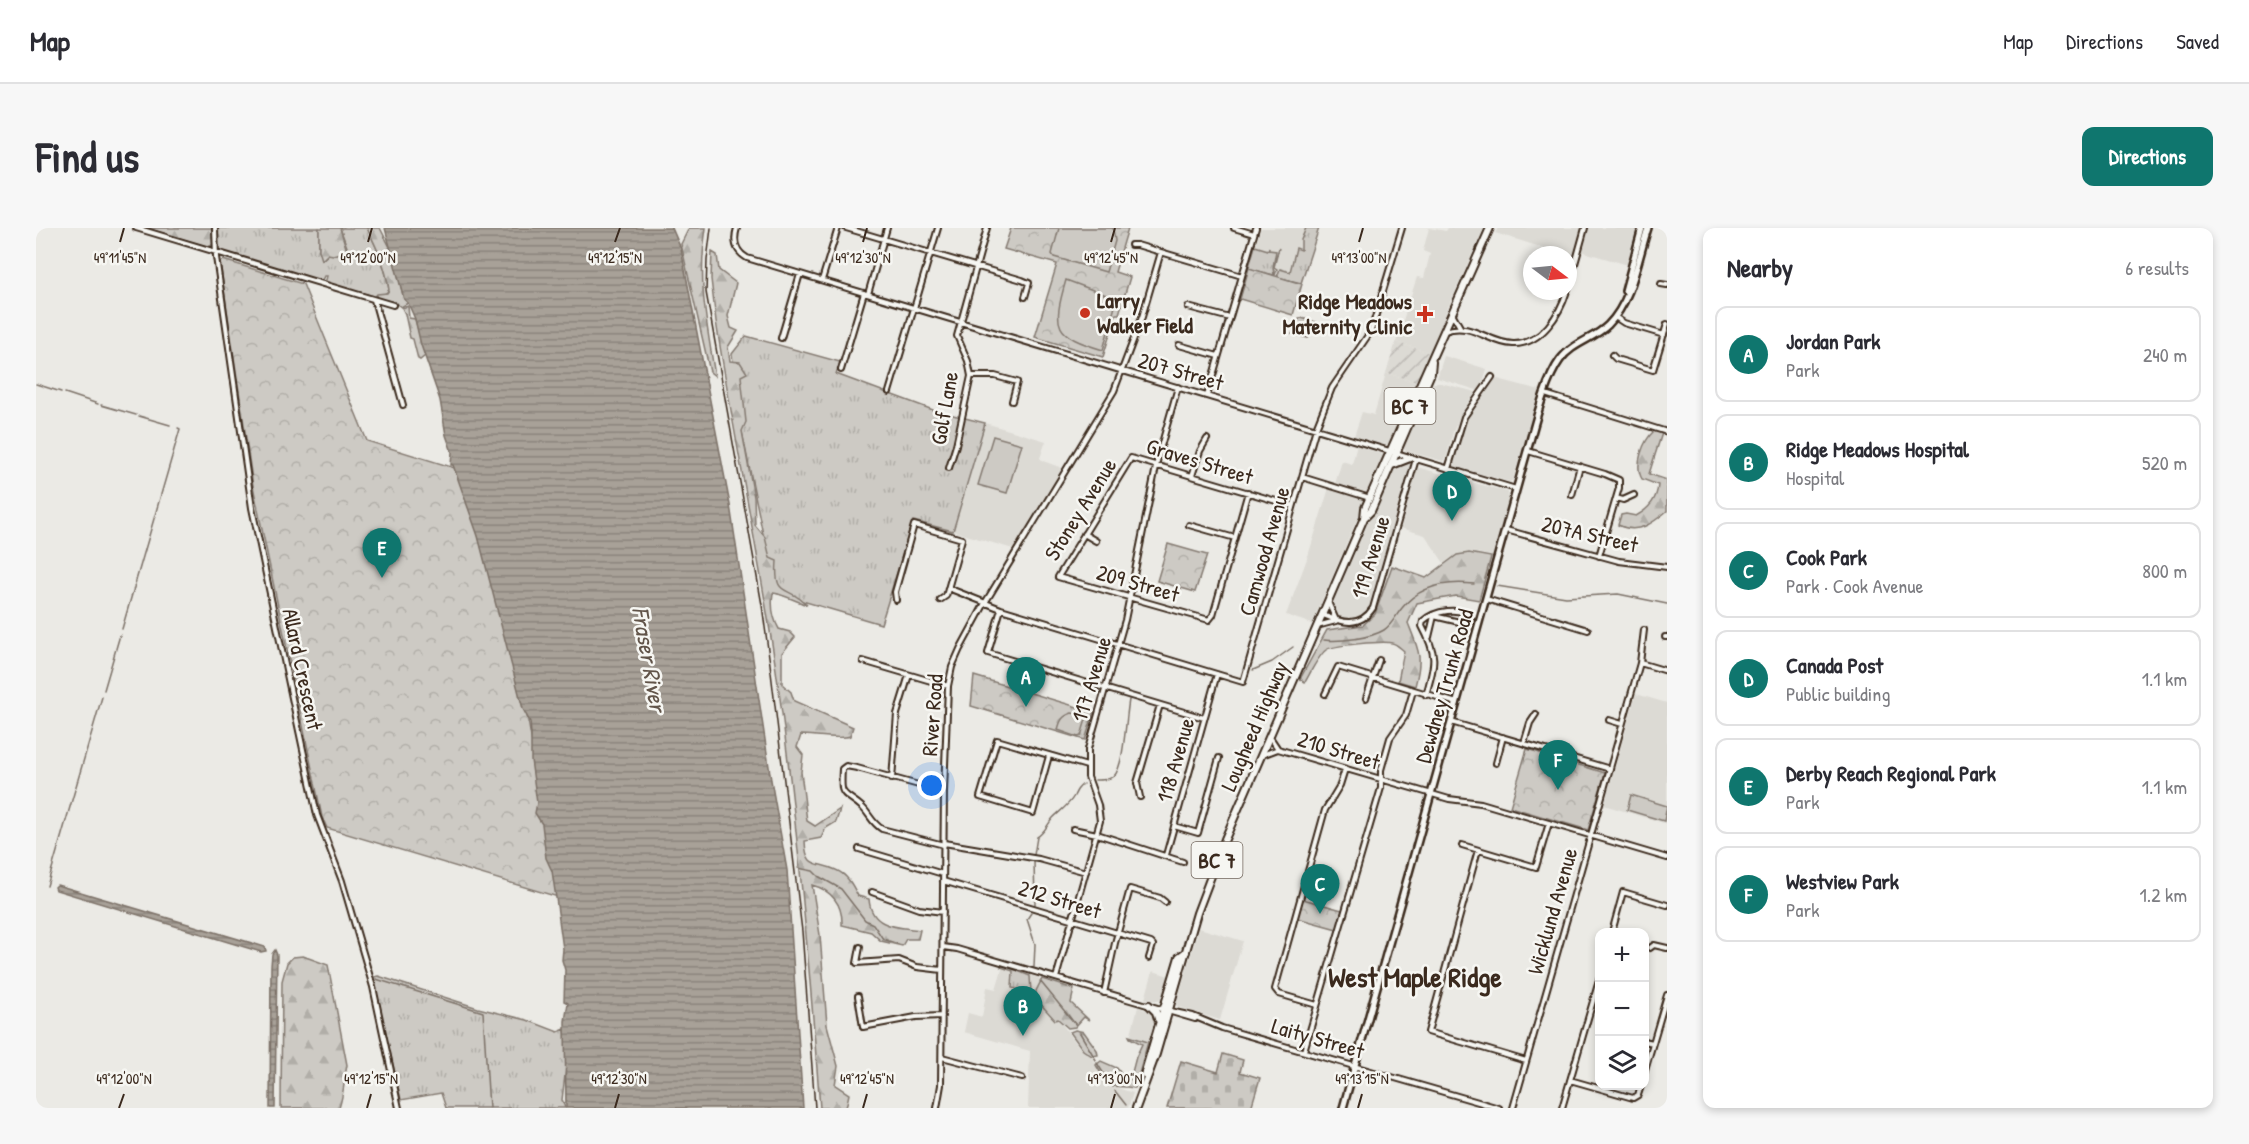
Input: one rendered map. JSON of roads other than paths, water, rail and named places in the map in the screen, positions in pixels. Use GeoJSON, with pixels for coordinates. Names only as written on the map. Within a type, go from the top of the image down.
{"type":"FeatureCollection","features":[{"type":"Feature","properties":{"kind":"highway","name":"Lougheed Highway"},"geometry":{"type":"LineString","coordinates":[[1136,1108],[1167,1010],[1179,957],[1186,952],[1209,879],[1364,518],[1370,498],[1393,452],[1426,370],[1490,228]]}},
{"type":"Feature","properties":{"kind":"highway","name":"Lougheed Highway"},"geometry":{"type":"LineString","coordinates":[[1364,518],[1371,511],[1391,465],[1393,452]]}},
{"type":"Feature","properties":{"kind":"highway"},"geometry":{"type":"LineString","coordinates":[[1391,465],[1413,458]]}},
{"type":"Feature","properties":{"kind":"highway"},"geometry":{"type":"LineString","coordinates":[[1149,1005],[1157,1014],[1159,1023]]}},
{"type":"Feature","properties":{"kind":"highway","name":"Lougheed Highway"},"geometry":{"type":"LineString","coordinates":[[1136,1108],[1159,1023],[1167,1010]]}},
{"type":"Feature","properties":{"kind":"main road","name":"Dewdney Trunk Road"},"geometry":{"type":"LineString","coordinates":[[1623,302],[1642,228]]}},
{"type":"Feature","properties":{"kind":"main road","name":"Dewdney Trunk Road"},"geometry":{"type":"LineString","coordinates":[[1343,1108],[1517,489],[1552,373],[1572,348],[1602,331],[1615,318],[1623,302],[1648,228]]}},
{"type":"Feature","properties":{"kind":"street"},"geometry":{"type":"LineString","coordinates":[[136,228],[393,305]]}},
{"type":"Feature","properties":{"kind":"street","name":"Allard Crescent"},"geometry":{"type":"LineString","coordinates":[[216,228],[216,252],[248,485],[272,603],[316,809],[342,881],[373,987],[399,1108]]}},
{"type":"Feature","properties":{"kind":"street","name":"207 Street"},"geometry":{"type":"LineString","coordinates":[[737,228],[734,240],[736,248],[747,258],[1517,489]]}},
{"type":"Feature","properties":{"kind":"street"},"geometry":{"type":"LineString","coordinates":[[822,280],[838,228]]}},
{"type":"Feature","properties":{"kind":"street"},"geometry":{"type":"LineString","coordinates":[[846,228],[1029,283],[1024,297]]}},
{"type":"Feature","properties":{"kind":"street"},"geometry":{"type":"LineString","coordinates":[[840,370],[887,228]]}},
{"type":"Feature","properties":{"kind":"street"},"geometry":{"type":"LineString","coordinates":[[889,392],[938,228]]}},
{"type":"Feature","properties":{"kind":"street"},"geometry":{"type":"LineString","coordinates":[[960,322],[987,228]]}},
{"type":"Feature","properties":{"kind":"street"},"geometry":{"type":"LineString","coordinates":[[1234,228],[1254,234]]}},
{"type":"Feature","properties":{"kind":"street"},"geometry":{"type":"LineString","coordinates":[[1207,396],[1256,228]]}},
{"type":"Feature","properties":{"kind":"street"},"geometry":{"type":"LineString","coordinates":[[1316,428],[1332,388],[1371,331],[1402,228]]}},
{"type":"Feature","properties":{"kind":"street"},"geometry":{"type":"LineString","coordinates":[[1577,257],[1585,228]]}},
{"type":"Feature","properties":{"kind":"street"},"geometry":{"type":"LineString","coordinates":[[1131,245],[1242,276]]}},
{"type":"Feature","properties":{"kind":"street","name":"River Road"},"geometry":{"type":"LineString","coordinates":[[938,1108],[942,1057],[944,792],[948,686],[955,659],[985,603],[1113,394],[1123,371],[1161,252]]}},
{"type":"Feature","properties":{"kind":"street"},"geometry":{"type":"LineString","coordinates":[[781,338],[800,274]]}},
{"type":"Feature","properties":{"kind":"street"},"geometry":{"type":"LineString","coordinates":[[1661,284],[1667,285]]}},
{"type":"Feature","properties":{"kind":"street"},"geometry":{"type":"LineString","coordinates":[[374,300],[403,405]]}},
{"type":"Feature","properties":{"kind":"street"},"geometry":{"type":"LineString","coordinates":[[1444,332],[1461,327],[1516,344],[1544,331],[1560,310],[1564,300]]}},
{"type":"Feature","properties":{"kind":"street"},"geometry":{"type":"LineString","coordinates":[[1188,307],[1230,318]]}},
{"type":"Feature","properties":{"kind":"street"},"geometry":{"type":"LineString","coordinates":[[1452,314],[1461,327]]}},
{"type":"Feature","properties":{"kind":"street"},"geometry":{"type":"LineString","coordinates":[[1615,318],[1664,335]]}},
{"type":"Feature","properties":{"kind":"street","name":"Golf Lane"},"geometry":{"type":"LineString","coordinates":[[949,468],[971,376],[968,361],[957,339],[960,322]]}},
{"type":"Feature","properties":{"kind":"street"},"geometry":{"type":"LineString","coordinates":[[1612,356],[1653,370],[1667,324]]}},
{"type":"Feature","properties":{"kind":"street"},"geometry":{"type":"LineString","coordinates":[[1179,345],[1218,357]]}},
{"type":"Feature","properties":{"kind":"street"},"geometry":{"type":"LineString","coordinates":[[971,376],[995,376],[1017,382],[1012,401]]}},
{"type":"Feature","properties":{"kind":"street"},"geometry":{"type":"LineString","coordinates":[[1448,469],[1464,417],[1492,377]]}},
{"type":"Feature","properties":{"kind":"street","name":"117 Avenue"},"geometry":{"type":"LineString","coordinates":[[1056,978],[1097,834],[1100,813],[1088,777],[1089,745],[1119,644],[1157,465],[1178,387]]}},
{"type":"Feature","properties":{"kind":"street"},"geometry":{"type":"LineString","coordinates":[[1545,394],[1667,432]]}},
{"type":"Feature","properties":{"kind":"street","name":"Camwood Avenue"},"geometry":{"type":"LineString","coordinates":[[1216,674],[1243,682],[1316,428]]}},
{"type":"Feature","properties":{"kind":"street"},"geometry":{"type":"LineString","coordinates":[[1192,476],[1200,451],[1207,439]]}},
{"type":"Feature","properties":{"kind":"street"},"geometry":{"type":"LineString","coordinates":[[1528,451],[1619,480],[1620,485],[1599,556]]}},
{"type":"Feature","properties":{"kind":"street","name":"Graves Street"},"geometry":{"type":"LineString","coordinates":[[1131,458],[1293,506]]}},
{"type":"Feature","properties":{"kind":"street","name":"Stoney Avenue"},"geometry":{"type":"LineString","coordinates":[[1058,577],[1131,458]]}},
{"type":"Feature","properties":{"kind":"street","name":"119 Avenue"},"geometry":{"type":"LineString","coordinates":[[1322,615],[1337,621],[1353,623],[1359,621],[1373,608],[1413,458]]}},
{"type":"Feature","properties":{"kind":"street"},"geometry":{"type":"LineString","coordinates":[[1572,495],[1580,466]]}},
{"type":"Feature","properties":{"kind":"street"},"geometry":{"type":"LineString","coordinates":[[1302,477],[1370,498]]}},
{"type":"Feature","properties":{"kind":"street"},"geometry":{"type":"LineString","coordinates":[[1189,525],[1235,538],[1248,492]]}},
{"type":"Feature","properties":{"kind":"street"},"geometry":{"type":"LineString","coordinates":[[1616,498],[1623,500],[1634,495]]}},
{"type":"Feature","properties":{"kind":"street"},"geometry":{"type":"LineString","coordinates":[[896,600],[895,592],[914,525],[962,539],[946,596],[940,600]]}},
{"type":"Feature","properties":{"kind":"street","name":"207A Street"},"geometry":{"type":"LineString","coordinates":[[1506,530],[1625,562],[1667,567]]}},
{"type":"Feature","properties":{"kind":"street"},"geometry":{"type":"LineString","coordinates":[[1084,534],[1096,541]]}},
{"type":"Feature","properties":{"kind":"street","name":"209 Street"},"geometry":{"type":"LineString","coordinates":[[1058,577],[1209,620],[1213,615],[1235,538]]}},
{"type":"Feature","properties":{"kind":"street"},"geometry":{"type":"LineString","coordinates":[[948,588],[1001,609],[1216,674]]}},
{"type":"Feature","properties":{"kind":"street"},"geometry":{"type":"LineString","coordinates":[[1486,599],[1588,630]]}},
{"type":"Feature","properties":{"kind":"street"},"geometry":{"type":"LineString","coordinates":[[1317,627],[1337,621],[1328,601]]}},
{"type":"Feature","properties":{"kind":"street"},"geometry":{"type":"LineString","coordinates":[[1001,609],[988,654],[1204,718]]}},
{"type":"Feature","properties":{"kind":"street"},"geometry":{"type":"LineString","coordinates":[[1426,695],[1434,651],[1422,623],[1428,617],[1454,610],[1467,614],[1471,619],[1468,624],[1434,616]]}},
{"type":"Feature","properties":{"kind":"street"},"geometry":{"type":"LineString","coordinates":[[1429,638],[1434,616]]}},
{"type":"Feature","properties":{"kind":"street","name":"Wicklund Avenue"},"geometry":{"type":"LineString","coordinates":[[1513,1108],[1640,663],[1644,630]]}},
{"type":"Feature","properties":{"kind":"street"},"geometry":{"type":"LineString","coordinates":[[1366,698],[1379,660]]}},
{"type":"Feature","properties":{"kind":"street"},"geometry":{"type":"LineString","coordinates":[[863,661],[948,686]]}},
{"type":"Feature","properties":{"kind":"street"},"geometry":{"type":"LineString","coordinates":[[1640,663],[1667,671]]}},
{"type":"Feature","properties":{"kind":"street"},"geometry":{"type":"LineString","coordinates":[[1325,694],[1338,667],[1457,703]]}},
{"type":"Feature","properties":{"kind":"street","name":"118 Avenue"},"geometry":{"type":"LineString","coordinates":[[1166,855],[1216,674]]}},
{"type":"Feature","properties":{"kind":"street"},"geometry":{"type":"LineString","coordinates":[[892,779],[897,714],[909,675]]}},
{"type":"Feature","properties":{"kind":"street"},"geometry":{"type":"LineString","coordinates":[[1304,1051],[1381,788],[1381,770],[1390,738],[1406,715],[1413,691]]}},
{"type":"Feature","properties":{"kind":"street"},"geometry":{"type":"LineString","coordinates":[[1140,797],[1137,783],[1160,705]]}},
{"type":"Feature","properties":{"kind":"street"},"geometry":{"type":"LineString","coordinates":[[1524,743],[1530,723],[1536,714]]}},
{"type":"Feature","properties":{"kind":"street"},"geometry":{"type":"LineString","coordinates":[[1609,720],[1622,724]]}},
{"type":"Feature","properties":{"kind":"street"},"geometry":{"type":"LineString","coordinates":[[1452,722],[1610,770]]}},
{"type":"Feature","properties":{"kind":"street","name":"210 Street"},"geometry":{"type":"LineString","coordinates":[[1270,735],[1278,749]]}},
{"type":"Feature","properties":{"kind":"street"},"geometry":{"type":"LineString","coordinates":[[1496,763],[1503,737]]}},
{"type":"Feature","properties":{"kind":"street"},"geometry":{"type":"LineString","coordinates":[[1049,756],[1033,813],[980,797],[997,740],[1087,766]]}},
{"type":"Feature","properties":{"kind":"street","name":"210 Street"},"geometry":{"type":"LineString","coordinates":[[1261,755],[1278,749],[1452,800],[1481,803],[1667,858]]}},
{"type":"Feature","properties":{"kind":"street"},"geometry":{"type":"LineString","coordinates":[[1174,826],[1198,833],[1219,758]]}},
{"type":"Feature","properties":{"kind":"street"},"geometry":{"type":"LineString","coordinates":[[944,792],[846,766],[843,770],[841,788],[845,796],[863,808],[874,825],[882,829],[944,844],[1039,859],[1086,873]]}},
{"type":"Feature","properties":{"kind":"street"},"geometry":{"type":"LineString","coordinates":[[1317,1005],[1276,992],[1276,986],[1325,810],[1340,785],[1345,769]]}},
{"type":"Feature","properties":{"kind":"street"},"geometry":{"type":"LineString","coordinates":[[1461,845],[1536,867],[1549,823]]}},
{"type":"Feature","properties":{"kind":"street"},"geometry":{"type":"LineString","coordinates":[[1073,829],[1097,834],[1183,861]]}},
{"type":"Feature","properties":{"kind":"street"},"geometry":{"type":"LineString","coordinates":[[859,849],[943,874]]}},
{"type":"Feature","properties":{"kind":"street"},"geometry":{"type":"LineString","coordinates":[[1478,849],[1428,1032],[1526,1061]]}},
{"type":"Feature","properties":{"kind":"street","name":"212 Street"},"geometry":{"type":"LineString","coordinates":[[944,881],[1153,944],[1149,958]]}},
{"type":"Feature","properties":{"kind":"street"},"geometry":{"type":"LineString","coordinates":[[1104,993],[1117,933],[1130,889],[1160,898],[1165,902]]}},
{"type":"Feature","properties":{"kind":"street"},"geometry":{"type":"LineString","coordinates":[[872,892],[919,909],[943,912]]}},
{"type":"Feature","properties":{"kind":"street"},"geometry":{"type":"LineString","coordinates":[[1613,928],[1623,892],[1667,905]]}},
{"type":"Feature","properties":{"kind":"street"},"geometry":{"type":"LineString","coordinates":[[1650,948],[1654,945],[1667,948]]}},
{"type":"Feature","properties":{"kind":"street"},"geometry":{"type":"LineString","coordinates":[[860,947],[857,963],[896,959],[917,967],[942,970]]}},
{"type":"Feature","properties":{"kind":"street","name":"Laity Street"},"geometry":{"type":"LineString","coordinates":[[943,947],[1193,1016],[1498,1108]]}},
{"type":"Feature","properties":{"kind":"street"},"geometry":{"type":"LineString","coordinates":[[1562,1108],[1598,982]]}},
{"type":"Feature","properties":{"kind":"street"},"geometry":{"type":"LineString","coordinates":[[1649,1057],[1667,995]]}},
{"type":"Feature","properties":{"kind":"street"},"geometry":{"type":"LineString","coordinates":[[858,996],[863,1027],[916,1017],[942,1016]]}},
{"type":"Feature","properties":{"kind":"street"},"geometry":{"type":"LineString","coordinates":[[1649,1042],[1653,1043]]}},
{"type":"Feature","properties":{"kind":"street"},"geometry":{"type":"LineString","coordinates":[[942,1057],[1022,1078]]}},
{"type":"Feature","properties":{"kind":"street"},"geometry":{"type":"LineString","coordinates":[[1570,1080],[1595,1088]]}},
{"type":"Feature","properties":{"kind":"street"},"geometry":{"type":"LineString","coordinates":[[1603,1090],[1630,1098],[1636,1097],[1639,1090]]}},
{"type":"Feature","properties":{"kind":"water","name":"Fraser River"},"geometry":{"type":"Polygon","coordinates":[[[385,228],[672,228],[681,249],[730,505],[771,780],[787,870],[803,1108],[566,1108],[565,1021],[568,1003],[564,1001],[565,970],[552,871],[546,858],[542,824],[535,813],[537,803],[531,760],[530,722],[523,709],[478,536],[453,465],[451,465],[452,452],[446,435],[440,400],[421,345],[415,319],[404,299],[385,228]]]}},
{"type":"Feature","properties":{"kind":"water"},"geometry":{"type":"Polygon","coordinates":[[[57,885],[265,947],[266,951],[261,952],[56,890],[57,885]]]}},
{"type":"Feature","properties":{"kind":"water"},"geometry":{"type":"Polygon","coordinates":[[[275,950],[277,955],[275,1108],[270,1108],[271,966],[272,954],[275,950]]]}},
{"type":"Feature","properties":{"kind":"waterway"},"geometry":{"type":"LineString","coordinates":[[36,384],[61,392]]}},
{"type":"Feature","properties":{"kind":"waterway"},"geometry":{"type":"LineString","coordinates":[[65,393],[98,404]]}},
{"type":"Feature","properties":{"kind":"waterway"},"geometry":{"type":"LineString","coordinates":[[101,405],[136,415]]}},
{"type":"Feature","properties":{"kind":"waterway"},"geometry":{"type":"LineString","coordinates":[[139,416],[170,425]]}},
{"type":"Feature","properties":{"kind":"waterway"},"geometry":{"type":"LineString","coordinates":[[122,629],[180,429],[178,428]]}},
{"type":"Feature","properties":{"kind":"waterway"},"geometry":{"type":"LineString","coordinates":[[1324,640],[1355,639],[1378,633],[1384,630],[1409,600],[1417,594],[1444,584],[1474,584]]}},
{"type":"Feature","properties":{"kind":"waterway"},"geometry":{"type":"LineString","coordinates":[[1497,586],[1566,597],[1618,594],[1667,604]]}},
{"type":"Feature","properties":{"kind":"waterway"},"geometry":{"type":"LineString","coordinates":[[104,690],[120,635]]}},
{"type":"Feature","properties":{"kind":"waterway"},"geometry":{"type":"LineString","coordinates":[[1253,670],[1272,662],[1293,647]]}},
{"type":"Feature","properties":{"kind":"waterway"},"geometry":{"type":"LineString","coordinates":[[47,886],[102,697]]}},
{"type":"Feature","properties":{"kind":"waterway"},"geometry":{"type":"LineString","coordinates":[[1095,780],[1114,776],[1117,771],[1129,700]]}},
{"type":"Feature","properties":{"kind":"waterway"},"geometry":{"type":"LineString","coordinates":[[1034,855],[1037,837],[1070,802],[1083,784]]}},
{"type":"Feature","properties":{"kind":"waterway"},"geometry":{"type":"LineString","coordinates":[[1034,861],[1035,904]]}},
{"type":"Feature","properties":{"kind":"waterway"},"geometry":{"type":"LineString","coordinates":[[798,868],[813,871],[841,889],[865,920],[873,924],[883,939],[898,944]]}},
{"type":"Feature","properties":{"kind":"waterway"},"geometry":{"type":"LineString","coordinates":[[1031,913],[1027,919],[1035,944],[1034,967]]}},
{"type":"Feature","properties":{"kind":"waterway"},"geometry":{"type":"LineString","coordinates":[[376,979],[483,1012],[489,1108]]}},
{"type":"Feature","properties":{"kind":"waterway"},"geometry":{"type":"LineString","coordinates":[[1040,981],[1076,1025]]}},
{"type":"Feature","properties":{"kind":"waterway"},"geometry":{"type":"LineString","coordinates":[[1080,1033],[1096,1060]]}},
{"type":"Feature","properties":{"kind":"waterway"},"geometry":{"type":"LineString","coordinates":[[1097,1063],[1112,1087]]}},
{"type":"Feature","properties":{"kind":"waterway"},"geometry":{"type":"LineString","coordinates":[[1115,1091],[1126,1105]]}},
{"type":"Feature","properties":{"kind":"railway"},"geometry":{"type":"LineString","coordinates":[[711,228],[706,292],[762,605],[770,664],[802,931],[815,1108]]}},
{"type":"Feature","properties":{"kind":"place","name":"Larry Walker Field"},"geometry":{"type":"Point","coordinates":[1085,313]}},
{"type":"Feature","properties":{"kind":"place","name":"Ridge Meadows Maternity Clinic"},"geometry":{"type":"Point","coordinates":[1425,314]}},
{"type":"Feature","properties":{"kind":"place","name":"Canada Post"},"geometry":{"type":"Point","coordinates":[1452,521]}},
{"type":"Feature","properties":{"kind":"place","name":"Derby Reach Regional Park"},"geometry":{"type":"Point","coordinates":[382,578]}},
{"type":"Feature","properties":{"kind":"place","name":"Jordan Park"},"geometry":{"type":"Point","coordinates":[1026,707]}},
{"type":"Feature","properties":{"kind":"place","name":"Westview Park"},"geometry":{"type":"Point","coordinates":[1558,790]}},
{"type":"Feature","properties":{"kind":"place","name":"Cook Park"},"geometry":{"type":"Point","coordinates":[1320,914]}},
{"type":"Feature","properties":{"kind":"place","name":"Ridge Meadows Hospital"},"geometry":{"type":"Point","coordinates":[1023,1036]}},
{"type":"Feature","properties":{"kind":"district","name":"West Maple Ridge"},"geometry":{"type":"Point","coordinates":[1415,977]}}]}
